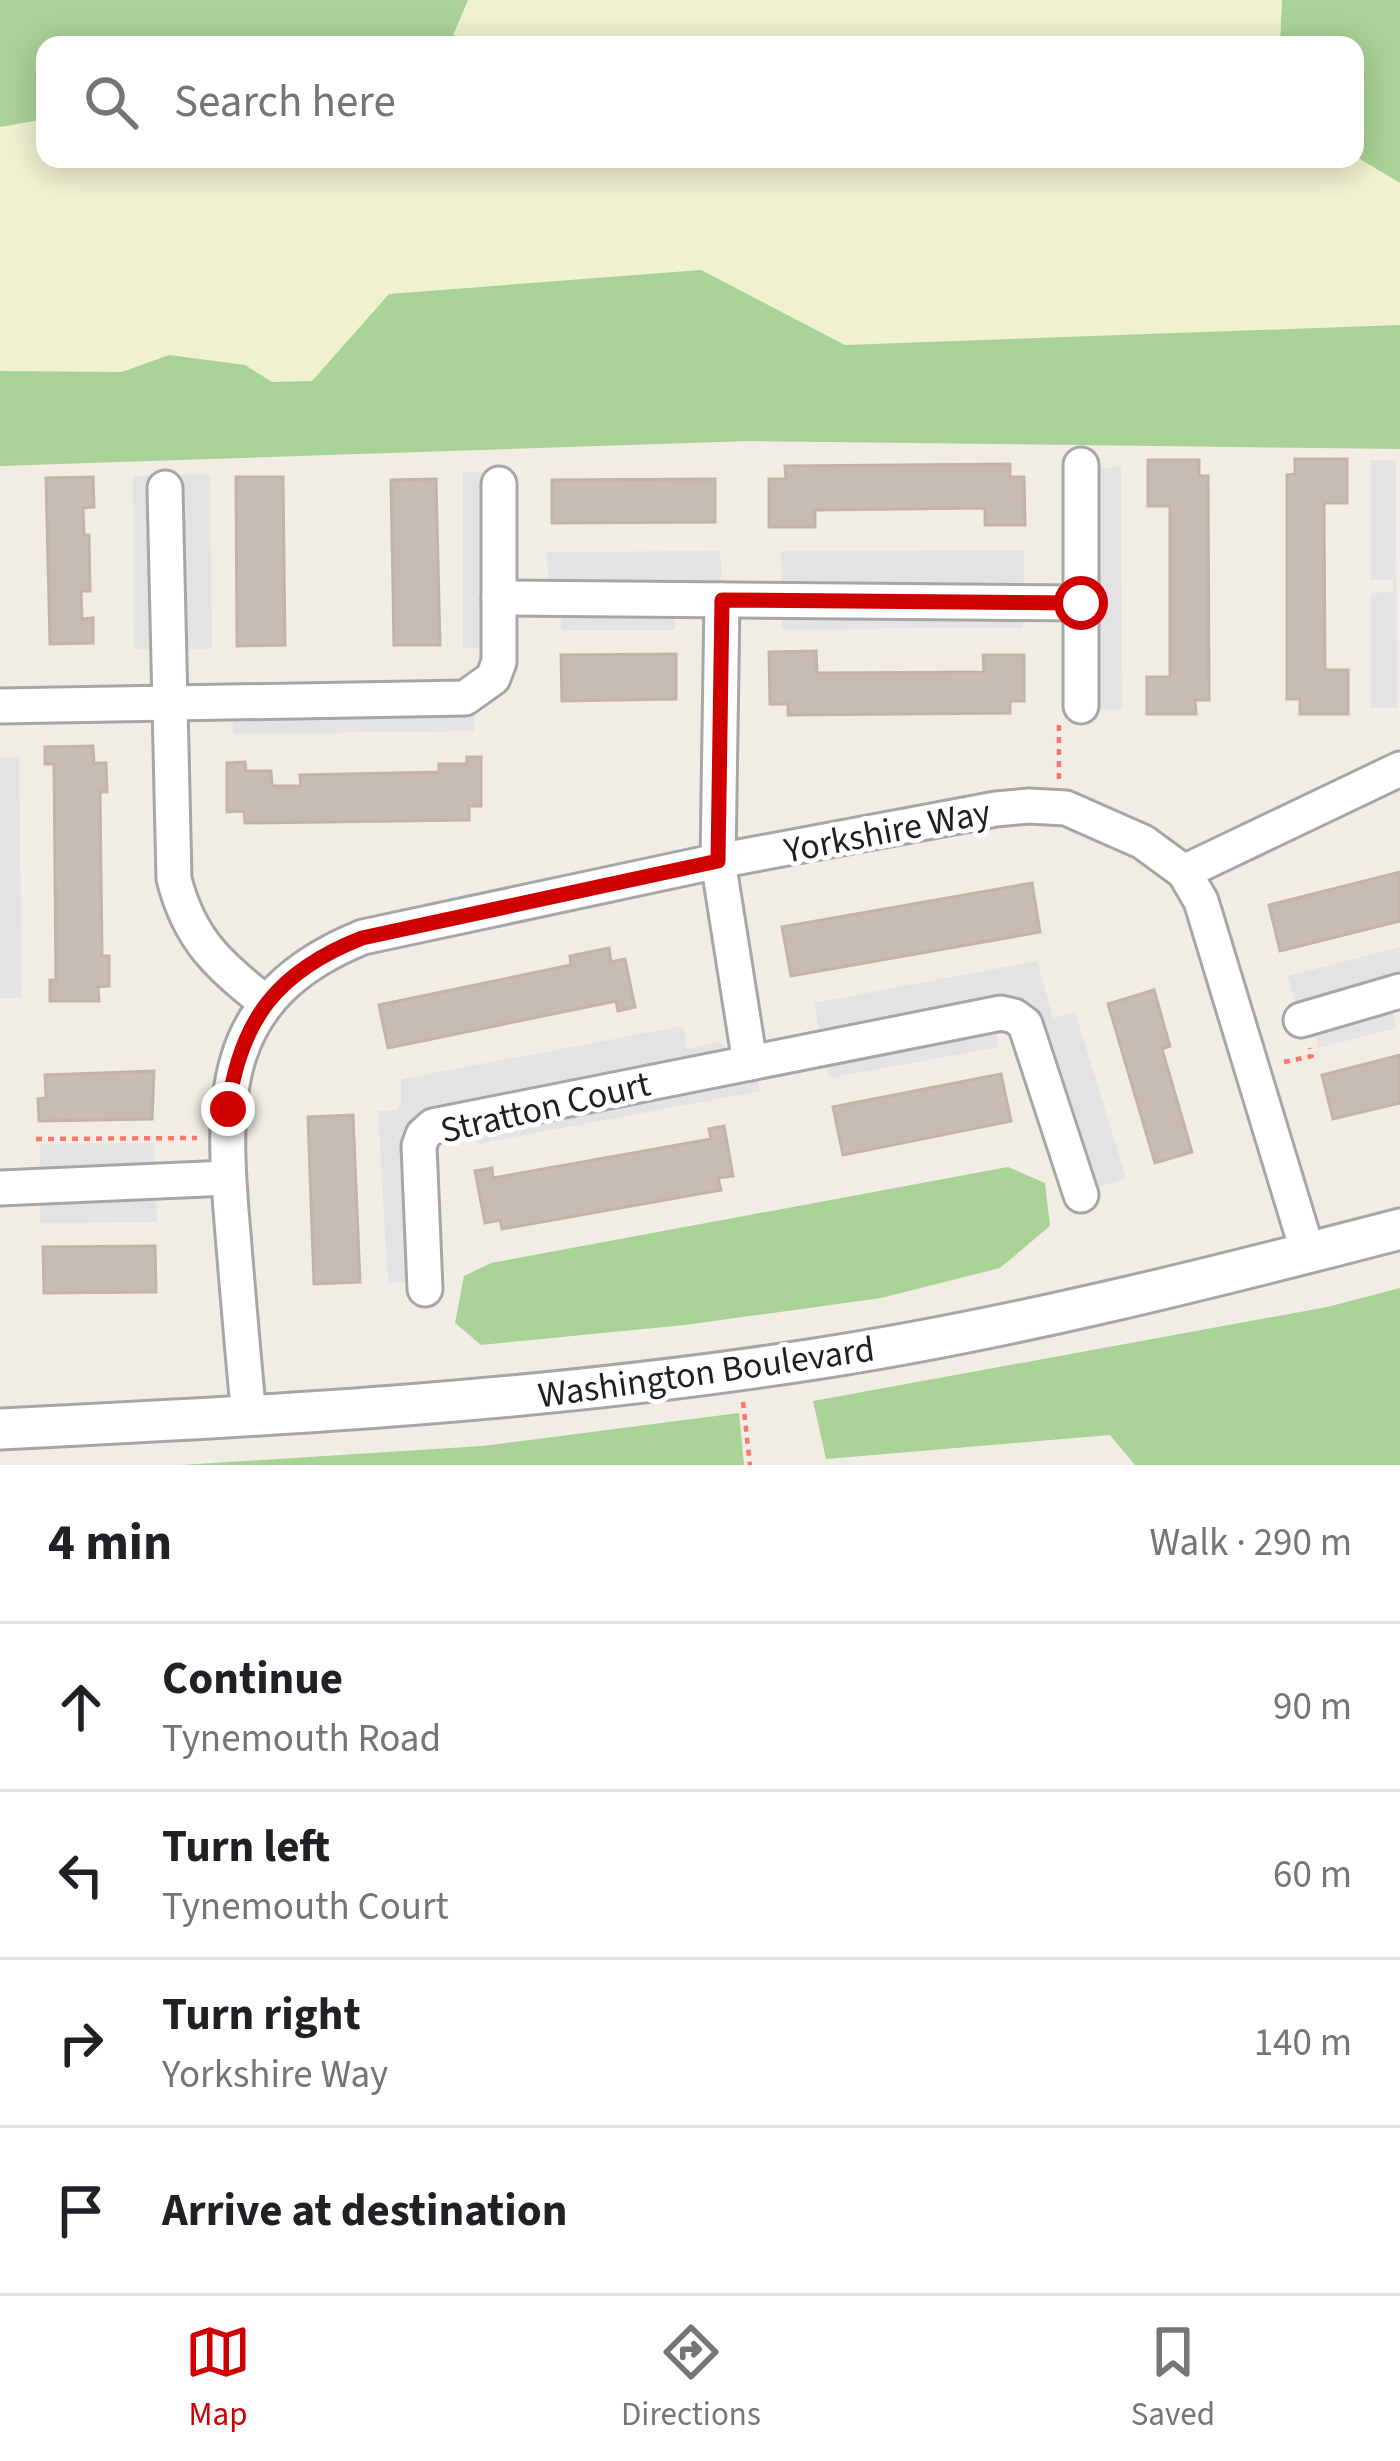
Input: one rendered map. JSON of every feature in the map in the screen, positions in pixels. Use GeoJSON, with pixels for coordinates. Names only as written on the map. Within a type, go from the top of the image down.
{"type":"FeatureCollection","features":[{"type":"Feature","properties":{"kind":"street"},"geometry":{"type":"LineString","coordinates":[[1081,465],[1081,706]]}},
{"type":"Feature","properties":{"kind":"street"},"geometry":{"type":"LineString","coordinates":[[0,706],[466,698],[493,678],[499,662],[499,484]]}},
{"type":"Feature","properties":{"kind":"street"},"geometry":{"type":"LineString","coordinates":[[165,488],[174,879],[182,910],[197,939],[266,1003]]}},
{"type":"Feature","properties":{"kind":"street"},"geometry":{"type":"LineString","coordinates":[[499,598],[1081,603]]}},
{"type":"Feature","properties":{"kind":"street"},"geometry":{"type":"LineString","coordinates":[[722,600],[718,861],[750,1063]]}},
{"type":"Feature","properties":{"kind":"street"},"geometry":{"type":"LineString","coordinates":[[1308,1253],[1201,901],[1184,872],[1400,769]]}},
{"type":"Feature","properties":{"kind":"street","name":"Yorkshire Way"},"geometry":{"type":"LineString","coordinates":[[248,1418],[228,1178],[233,1071],[246,1034],[266,1003],[294,973],[326,952],[362,938],[718,861],[996,809],[1066,808],[1143,842],[1184,872]]}},
{"type":"Feature","properties":{"kind":"street"},"geometry":{"type":"LineString","coordinates":[[1301,1020],[1400,991]]}},
{"type":"Feature","properties":{"kind":"street","name":"Stratton Court"},"geometry":{"type":"LineString","coordinates":[[425,1289],[419,1146],[433,1126],[1001,1013],[1025,1024],[1081,1195]]}},
{"type":"Feature","properties":{"kind":"street"},"geometry":{"type":"LineString","coordinates":[[0,1188],[228,1178]]}},
{"type":"Feature","properties":{"kind":"street","name":"Washington Boulevard"},"geometry":{"type":"LineString","coordinates":[[0,1429],[248,1418],[561,1394],[815,1359],[941,1337],[1400,1229]]}},
{"type":"Feature","properties":{"kind":"path"},"geometry":{"type":"LineString","coordinates":[[1058,784],[1060,710],[1081,706]]}},
{"type":"Feature","properties":{"kind":"path"},"geometry":{"type":"LineString","coordinates":[[36,1138],[203,1138]]}},
{"type":"Feature","properties":{"kind":"path"},"geometry":{"type":"LineString","coordinates":[[743,1402],[750,1465]]}},
{"type":"Feature","properties":{"kind":"green space"},"geometry":{"type":"Polygon","coordinates":[[[0,0],[468,0],[453,36],[36,36],[36,121],[0,127],[0,0]]]}},
{"type":"Feature","properties":{"kind":"green space"},"geometry":{"type":"Polygon","coordinates":[[[468,0],[1282,0],[1280,36],[453,36],[468,0]]]}},
{"type":"Feature","properties":{"kind":"green space"},"geometry":{"type":"Polygon","coordinates":[[[1282,0],[1400,0],[1400,183],[1364,161],[1364,36],[1280,36],[1282,0]]]}},
{"type":"Feature","properties":{"kind":"green space"},"geometry":{"type":"Polygon","coordinates":[[[36,121],[36,168],[1364,168],[1364,161],[1400,183],[1400,325],[845,345],[701,270],[389,294],[312,381],[272,382],[245,365],[169,355],[122,372],[0,371],[0,127],[36,121]]]}},
{"type":"Feature","properties":{"kind":"green space"},"geometry":{"type":"Polygon","coordinates":[[[701,270],[845,345],[1400,325],[1400,449],[749,441],[0,466],[0,371],[122,372],[169,355],[245,365],[272,382],[312,381],[389,294],[701,270]]]}},
{"type":"Feature","properties":{"kind":"green space"},"geometry":{"type":"Polygon","coordinates":[[[1008,1167],[1045,1183],[1050,1226],[1000,1268],[881,1298],[685,1325],[481,1345],[455,1323],[464,1276],[491,1263],[1008,1167]]]}},
{"type":"Feature","properties":{"kind":"green space"},"geometry":{"type":"Polygon","coordinates":[[[1400,1288],[1400,1465],[1135,1465],[1110,1435],[826,1459],[813,1401],[1327,1307],[1400,1288]]]}},
{"type":"Feature","properties":{"kind":"green space"},"geometry":{"type":"Polygon","coordinates":[[[739,1413],[744,1465],[181,1465],[482,1446],[739,1413]]]}},
{"type":"Feature","properties":{"kind":"shaded area"},"geometry":{"type":"Polygon","coordinates":[[[1371,460],[1396,460],[1397,708],[1371,708],[1371,593],[1393,592],[1393,580],[1371,580],[1371,460]]]}},
{"type":"Feature","properties":{"kind":"shaded area"},"geometry":{"type":"Polygon","coordinates":[[[1121,467],[1122,709],[1098,709],[1097,468],[1121,467]]]}},
{"type":"Feature","properties":{"kind":"shaded area"},"geometry":{"type":"Polygon","coordinates":[[[463,472],[486,472],[487,647],[463,648],[463,472]]]}},
{"type":"Feature","properties":{"kind":"shaded area"},"geometry":{"type":"Polygon","coordinates":[[[210,475],[212,649],[134,649],[133,476],[210,475]]]}},
{"type":"Feature","properties":{"kind":"shaded area"},"geometry":{"type":"Polygon","coordinates":[[[1024,550],[1023,628],[782,629],[781,551],[1024,550]]]}},
{"type":"Feature","properties":{"kind":"shaded area"},"geometry":{"type":"Polygon","coordinates":[[[720,551],[722,575],[704,608],[675,608],[675,630],[561,630],[561,608],[548,575],[547,552],[720,551]]]}},
{"type":"Feature","properties":{"kind":"shaded area"},"geometry":{"type":"Polygon","coordinates":[[[474,704],[474,731],[233,734],[232,707],[474,704]]]}},
{"type":"Feature","properties":{"kind":"shaded area"},"geometry":{"type":"Polygon","coordinates":[[[0,757],[19,757],[22,998],[0,998],[0,757]]]}},
{"type":"Feature","properties":{"kind":"shaded area"},"geometry":{"type":"Polygon","coordinates":[[[1400,947],[1400,1003],[1391,1006],[1397,1028],[1318,1048],[1313,1026],[1302,1028],[1288,976],[1400,947]]]}},
{"type":"Feature","properties":{"kind":"shaded area"},"geometry":{"type":"Polygon","coordinates":[[[1037,961],[1053,1018],[1075,1012],[1126,1178],[1073,1195],[1020,1032],[994,1025],[999,1047],[829,1078],[814,1003],[1037,961]]]}},
{"type":"Feature","properties":{"kind":"shaded area"},"geometry":{"type":"Polygon","coordinates":[[[683,1026],[687,1049],[719,1042],[756,1069],[760,1091],[477,1144],[472,1123],[434,1144],[444,1280],[388,1283],[378,1111],[396,1110],[401,1104],[401,1079],[683,1026]]]}},
{"type":"Feature","properties":{"kind":"shaded area"},"geometry":{"type":"Polygon","coordinates":[[[154,1143],[157,1222],[40,1223],[40,1144],[154,1143]]]}},
{"type":"Feature","properties":{"kind":"building"},"geometry":{"type":"Polygon","coordinates":[[[1295,459],[1347,459],[1347,503],[1324,503],[1325,670],[1348,670],[1348,714],[1300,714],[1300,699],[1287,699],[1287,475],[1295,474],[1295,459]]]}},
{"type":"Feature","properties":{"kind":"building"},"geometry":{"type":"Polygon","coordinates":[[[1148,460],[1199,460],[1199,476],[1208,476],[1209,700],[1195,700],[1196,714],[1147,714],[1147,677],[1170,677],[1170,506],[1148,506],[1148,460]]]}},
{"type":"Feature","properties":{"kind":"building"},"geometry":{"type":"Polygon","coordinates":[[[1010,464],[1010,477],[1024,477],[1025,525],[985,525],[985,508],[815,510],[815,527],[769,527],[769,479],[786,479],[785,466],[1010,464]]]}},
{"type":"Feature","properties":{"kind":"building"},"geometry":{"type":"Polygon","coordinates":[[[93,477],[94,507],[83,508],[84,535],[89,535],[90,591],[81,591],[82,619],[93,618],[93,643],[50,644],[46,478],[93,477]]]}},
{"type":"Feature","properties":{"kind":"building"},"geometry":{"type":"Polygon","coordinates":[[[236,477],[283,477],[285,645],[237,646],[236,477]]]}},
{"type":"Feature","properties":{"kind":"building"},"geometry":{"type":"Polygon","coordinates":[[[436,479],[440,645],[394,645],[391,480],[436,479]]]}},
{"type":"Feature","properties":{"kind":"building"},"geometry":{"type":"Polygon","coordinates":[[[715,479],[715,522],[552,523],[552,480],[715,479]]]}},
{"type":"Feature","properties":{"kind":"building"},"geometry":{"type":"Polygon","coordinates":[[[816,651],[817,673],[984,672],[983,655],[1024,655],[1024,701],[1010,701],[1010,713],[788,715],[788,704],[770,704],[769,652],[816,651]]]}},
{"type":"Feature","properties":{"kind":"building"},"geometry":{"type":"Polygon","coordinates":[[[676,654],[676,699],[562,701],[561,655],[676,654]]]}},
{"type":"Feature","properties":{"kind":"building"},"geometry":{"type":"Polygon","coordinates":[[[93,746],[94,763],[106,763],[107,792],[100,792],[102,956],[109,956],[109,986],[98,987],[99,1001],[50,1001],[50,980],[56,980],[54,764],[45,764],[45,747],[93,746]]]}},
{"type":"Feature","properties":{"kind":"building"},"geometry":{"type":"Polygon","coordinates":[[[467,757],[481,757],[481,806],[469,806],[469,820],[245,823],[244,811],[227,812],[227,763],[245,762],[246,771],[271,771],[272,786],[301,786],[300,775],[439,772],[439,764],[467,764],[467,757]]]}},
{"type":"Feature","properties":{"kind":"building"},"geometry":{"type":"Polygon","coordinates":[[[1400,872],[1400,921],[1280,951],[1269,905],[1400,872]]]}},
{"type":"Feature","properties":{"kind":"building"},"geometry":{"type":"Polygon","coordinates":[[[1032,883],[1040,932],[791,976],[782,927],[1032,883]]]}},
{"type":"Feature","properties":{"kind":"building"},"geometry":{"type":"Polygon","coordinates":[[[609,948],[611,962],[625,959],[635,1007],[618,1011],[616,1001],[388,1048],[379,1005],[571,965],[570,956],[609,948]]]}},
{"type":"Feature","properties":{"kind":"building"},"geometry":{"type":"Polygon","coordinates":[[[1154,990],[1170,1046],[1162,1049],[1192,1152],[1155,1163],[1108,1004],[1154,990]]]}},
{"type":"Feature","properties":{"kind":"building"},"geometry":{"type":"Polygon","coordinates":[[[1400,1055],[1400,1103],[1333,1119],[1322,1075],[1400,1055]]]}},
{"type":"Feature","properties":{"kind":"building"},"geometry":{"type":"Polygon","coordinates":[[[154,1071],[152,1119],[39,1121],[38,1099],[46,1098],[45,1075],[154,1071]]]}},
{"type":"Feature","properties":{"kind":"building"},"geometry":{"type":"Polygon","coordinates":[[[1001,1074],[1011,1121],[843,1155],[833,1107],[1001,1074]]]}},
{"type":"Feature","properties":{"kind":"building"},"geometry":{"type":"Polygon","coordinates":[[[353,1115],[360,1282],[314,1284],[308,1117],[353,1115]]]}},
{"type":"Feature","properties":{"kind":"building"},"geometry":{"type":"Polygon","coordinates":[[[724,1126],[733,1176],[718,1178],[721,1190],[502,1229],[500,1220],[485,1223],[475,1171],[492,1168],[493,1178],[711,1139],[709,1129],[724,1126]]]}},
{"type":"Feature","properties":{"kind":"building"},"geometry":{"type":"Polygon","coordinates":[[[155,1246],[156,1292],[44,1293],[43,1247],[155,1246]]]}},
{"type":"Feature","properties":{"kind":"route"},"geometry":{"type":"LineString","coordinates":[[228,1109],[233,1071],[246,1034],[294,973],[326,952],[362,938],[718,861],[722,600],[1081,603]]}}]}
